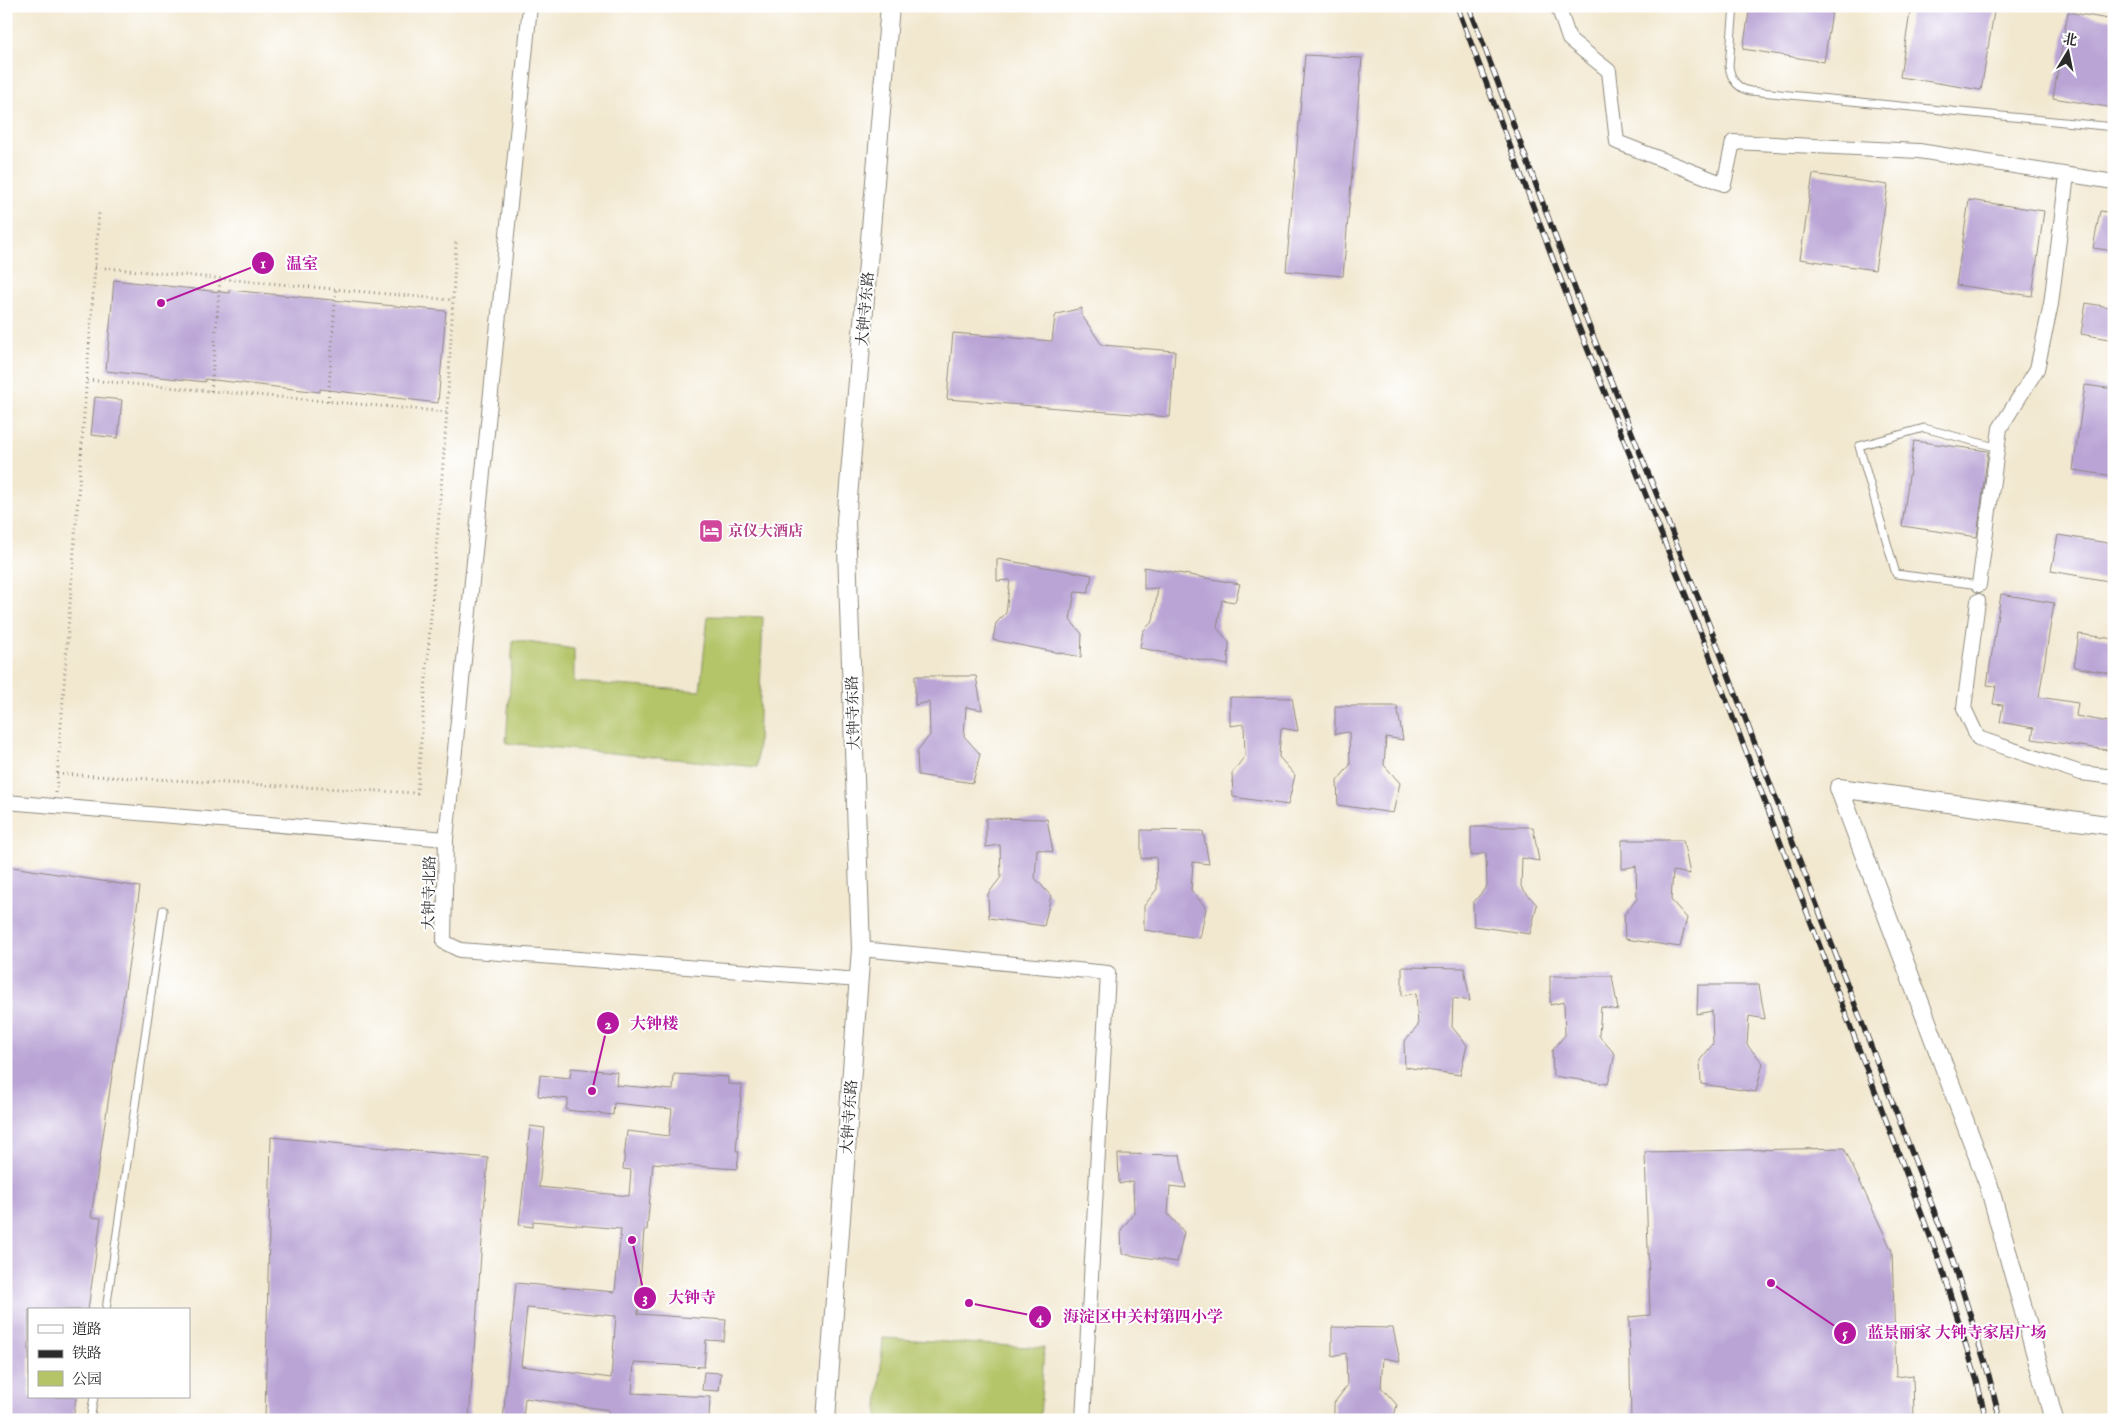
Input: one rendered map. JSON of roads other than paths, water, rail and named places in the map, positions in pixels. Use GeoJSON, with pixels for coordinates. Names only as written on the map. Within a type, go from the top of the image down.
{"type":"FeatureCollection","features":[{"type":"Feature","properties":{"kind":"street"},"geometry":{"type":"LineString","coordinates":[[446,839],[530,6]]}},
{"type":"Feature","properties":{"kind":"street","name":"大钟寺东路"},"geometry":{"type":"LineString","coordinates":[[826,1420],[861,949],[846,521],[890,6]]}},
{"type":"Feature","properties":{"kind":"street"},"geometry":{"type":"LineString","coordinates":[[1558,6],[1569,39],[1609,71],[1617,142],[1724,184],[1733,142],[1919,151],[2114,182]]}},
{"type":"Feature","properties":{"kind":"street"},"geometry":{"type":"LineString","coordinates":[[1979,585],[2000,428],[2037,369],[2051,304],[2067,175]]}},
{"type":"Feature","properties":{"kind":"street"},"geometry":{"type":"LineString","coordinates":[[1978,601],[1964,708],[1978,738],[2081,773],[2114,777]]}},
{"type":"Feature","properties":{"kind":"street"},"geometry":{"type":"LineString","coordinates":[[2054,1420],[1989,1186],[1839,788],[2114,826]]}},
{"type":"Feature","properties":{"kind":"street","name":"大钟寺北路"},"geometry":{"type":"LineString","coordinates":[[6,802],[446,839],[444,942],[460,950],[859,980]]}},
{"type":"Feature","properties":{"kind":"street"},"geometry":{"type":"LineString","coordinates":[[861,949],[1108,973],[1084,1420]]}},
{"type":"Feature","properties":{"kind":"lane"},"geometry":{"type":"LineString","coordinates":[[1734,6],[1730,66],[1735,83],[1742,89],[2114,127]]}},
{"type":"Feature","properties":{"kind":"lane"},"geometry":{"type":"LineString","coordinates":[[2096,6],[2114,9]]}},
{"type":"Feature","properties":{"kind":"lane"},"geometry":{"type":"LineString","coordinates":[[1979,585],[1896,574],[1859,446],[1924,428],[1999,448]]}},
{"type":"Feature","properties":{"kind":"lane"},"geometry":{"type":"LineString","coordinates":[[106,1308],[163,910]]}},
{"type":"Feature","properties":{"kind":"lane"},"geometry":{"type":"LineString","coordinates":[[90,1420],[94,1398]]}},
{"type":"Feature","properties":{"kind":"railway"},"geometry":{"type":"LineString","coordinates":[[1457,6],[1578,325],[1702,636],[1941,1265],[1977,1381],[1986,1420]]}},
{"type":"Feature","properties":{"kind":"railway"},"geometry":{"type":"LineString","coordinates":[[1469,6],[1587,321],[1712,632],[1953,1260],[1989,1376],[2000,1420]]}},
{"type":"Feature","properties":{"kind":"place","name":"温室"},"geometry":{"type":"Point","coordinates":[161,303]}},
{"type":"Feature","properties":{"kind":"place","name":"京仪大酒店"},"geometry":{"type":"Point","coordinates":[711,531]}},
{"type":"Feature","properties":{"kind":"place","name":"大钟楼"},"geometry":{"type":"Point","coordinates":[592,1091]}},
{"type":"Feature","properties":{"kind":"place","name":"大钟寺"},"geometry":{"type":"Point","coordinates":[632,1240]}},
{"type":"Feature","properties":{"kind":"place","name":"蓝景丽家 大钟寺家居广场"},"geometry":{"type":"Point","coordinates":[1771,1283]}},
{"type":"Feature","properties":{"kind":"place","name":"海淀区中关村第四小学"},"geometry":{"type":"Point","coordinates":[969,1303]}}]}
